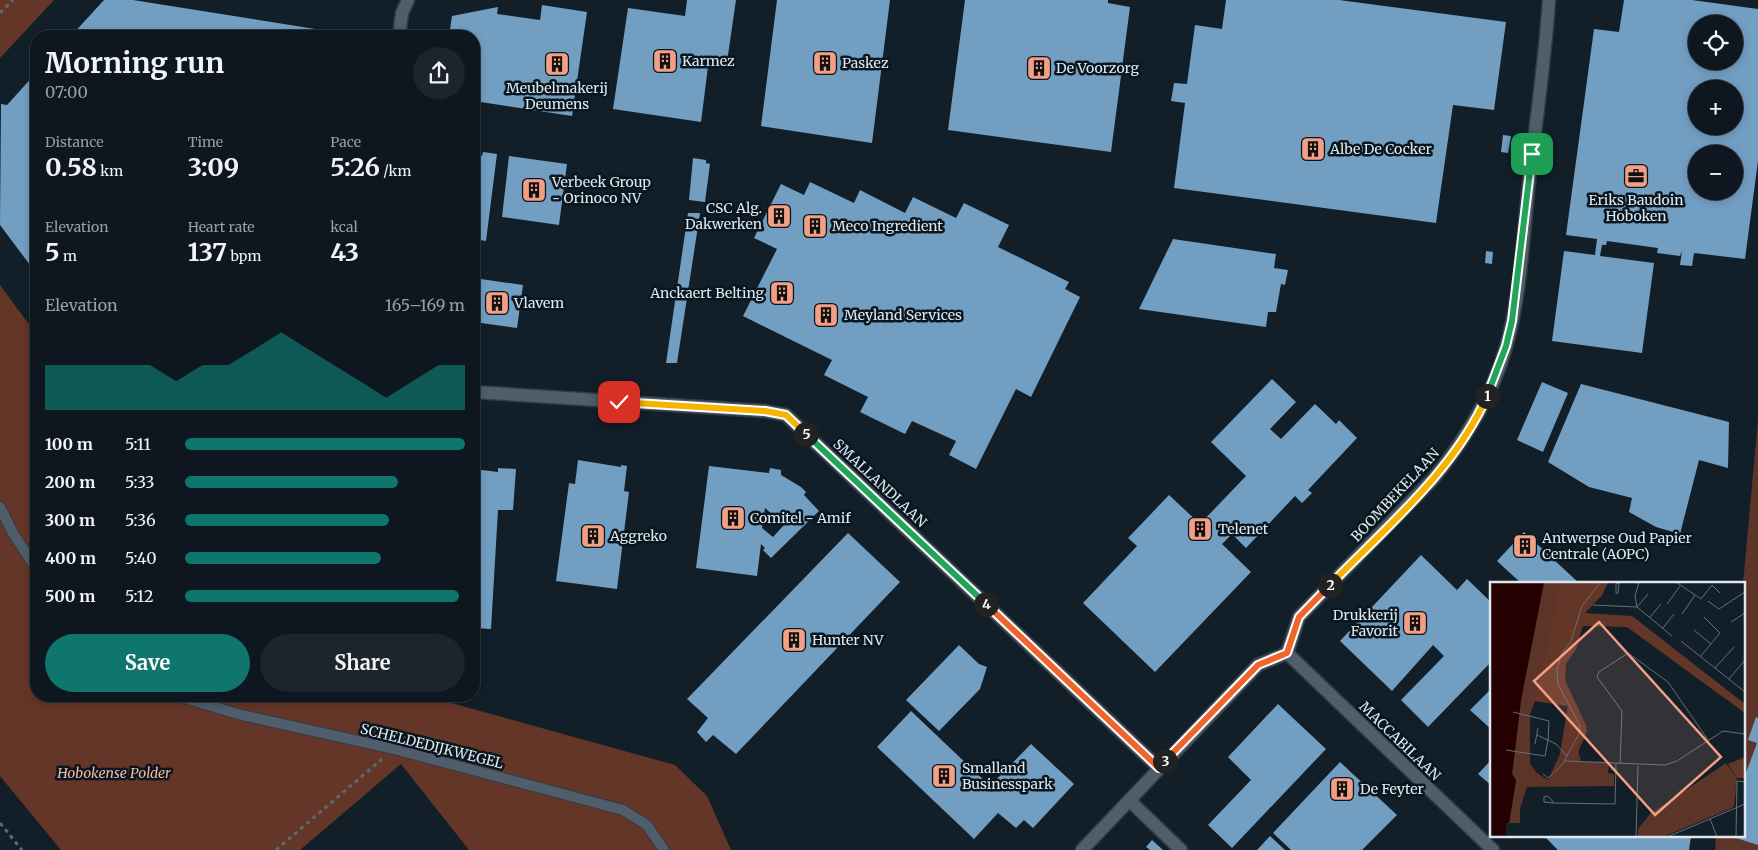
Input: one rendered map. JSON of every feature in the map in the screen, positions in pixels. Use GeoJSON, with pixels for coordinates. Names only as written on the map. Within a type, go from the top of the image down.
{"type":"FeatureCollection","features":[{"type":"Feature","properties":{"kind":"street"},"geometry":{"type":"LineString","coordinates":[[400,30],[402,13],[408,0]]}},
{"type":"Feature","properties":{"kind":"street","name":"BOOMBEKELAAN"},"geometry":{"type":"LineString","coordinates":[[1287,653],[1299,617],[1433,479],[1453,455],[1485,402],[1498,373],[1506,346],[1517,284],[1549,0]]}},
{"type":"Feature","properties":{"kind":"street","name":"SMALLANDLAAN"},"geometry":{"type":"LineString","coordinates":[[480,392],[765,411],[786,415],[1159,768]]}},
{"type":"Feature","properties":{"kind":"street"},"geometry":{"type":"LineString","coordinates":[[1082,850],[1258,665],[1287,653]]}},
{"type":"Feature","properties":{"kind":"street","name":"MACCABILAAN"},"geometry":{"type":"LineString","coordinates":[[1287,653],[1493,850]]}},
{"type":"Feature","properties":{"kind":"street"},"geometry":{"type":"LineString","coordinates":[[1130,801],[1181,850]]}},
{"type":"Feature","properties":{"kind":"lane"},"geometry":{"type":"LineString","coordinates":[[0,508],[14,535],[30,559]]}},
{"type":"Feature","properties":{"kind":"lane","name":"SCHELDEDIJKWEGEL"},"geometry":{"type":"LineString","coordinates":[[198,702],[238,714],[394,749],[623,810],[647,825],[664,850]]}},
{"type":"Feature","properties":{"kind":"path"},"geometry":{"type":"LineString","coordinates":[[0,13],[13,0]]}},
{"type":"Feature","properties":{"kind":"path"},"geometry":{"type":"LineString","coordinates":[[276,850],[394,749]]}},
{"type":"Feature","properties":{"kind":"path"},"geometry":{"type":"LineString","coordinates":[[0,823],[22,850]]}},
{"type":"Feature","properties":{"kind":"shaded area"},"geometry":{"type":"Polygon","coordinates":[[[1758,419],[1758,850],[1715,850],[1716,838],[1746,838],[1746,582],[1743,582],[1758,419]]]}},
{"type":"Feature","properties":{"kind":"green space"},"geometry":{"type":"Polygon","coordinates":[[[0,0],[54,0],[0,58],[0,0]]]}},
{"type":"Feature","properties":{"kind":"green space","name":"Hobokense Polder"},"geometry":{"type":"Polygon","coordinates":[[[0,285],[30,326],[30,702],[448,702],[675,765],[707,796],[731,850],[469,850],[401,764],[300,850],[61,850],[0,776],[0,285]]]}},
{"type":"Feature","properties":{"kind":"building"},"geometry":{"type":"Polygon","coordinates":[[[104,0],[133,0],[321,30],[76,30],[104,0]]]}},
{"type":"Feature","properties":{"kind":"building","name":"Karmez"},"geometry":{"type":"Polygon","coordinates":[[[687,0],[736,0],[727,62],[709,59],[701,122],[613,109],[628,8],[685,16],[687,0]]]}},
{"type":"Feature","properties":{"kind":"building","name":"Paskez"},"geometry":{"type":"Polygon","coordinates":[[[777,0],[890,0],[872,143],[761,126],[777,0]]]}},
{"type":"Feature","properties":{"kind":"building","name":"De Voorzorg"},"geometry":{"type":"Polygon","coordinates":[[[965,0],[1108,0],[1108,3],[1130,7],[1111,152],[948,130],[965,0]]]}},
{"type":"Feature","properties":{"kind":"building","name":"Albe De Cocker"},"geometry":{"type":"Polygon","coordinates":[[[1226,0],[1339,0],[1506,22],[1494,110],[1453,105],[1436,223],[1174,188],[1185,103],[1171,101],[1174,83],[1187,84],[1195,25],[1222,29],[1226,0]]]}},
{"type":"Feature","properties":{"kind":"building","name":"Eriks Baudoin Hoboken"},"geometry":{"type":"Polygon","coordinates":[[[1624,0],[1692,0],[1758,9],[1758,161],[1745,259],[1694,253],[1692,266],[1680,265],[1682,251],[1680,256],[1657,253],[1658,248],[1607,241],[1606,245],[1602,245],[1600,256],[1654,263],[1642,353],[1552,341],[1564,251],[1595,255],[1597,239],[1566,235],[1594,29],[1619,32],[1624,0]]]}},
{"type":"Feature","properties":{"kind":"building"},"geometry":{"type":"Polygon","coordinates":[[[542,5],[587,12],[572,116],[480,102],[480,30],[450,30],[452,16],[498,7],[497,14],[540,20],[542,5]]]}},
{"type":"Feature","properties":{"kind":"building"},"geometry":{"type":"Polygon","coordinates":[[[30,80],[30,265],[0,225],[1,104],[7,105],[30,80]]]}},
{"type":"Feature","properties":{"kind":"building"},"geometry":{"type":"Polygon","coordinates":[[[1503,135],[1511,136],[1508,153],[1501,152],[1503,135]]]}},
{"type":"Feature","properties":{"kind":"building"},"geometry":{"type":"Polygon","coordinates":[[[483,152],[497,154],[486,241],[480,240],[480,156],[482,156],[483,152]]]}},
{"type":"Feature","properties":{"kind":"building","name":"Verbeek Group - Orinoco NV"},"geometry":{"type":"Polygon","coordinates":[[[509,156],[567,164],[559,225],[502,217],[509,156]]]}},
{"type":"Feature","properties":{"kind":"building"},"geometry":{"type":"Polygon","coordinates":[[[693,158],[706,160],[706,163],[710,164],[705,202],[689,200],[693,158]]]}},
{"type":"Feature","properties":{"kind":"building"},"geometry":{"type":"Polygon","coordinates":[[[810,182],[854,203],[860,190],[905,213],[913,197],[956,218],[964,203],[1009,225],[998,247],[1069,282],[1065,289],[1080,297],[1031,397],[1016,389],[976,469],[949,455],[956,441],[912,421],[905,434],[860,412],[868,397],[824,375],[832,360],[743,316],[777,249],[754,238],[781,184],[804,195],[810,182]]]}},
{"type":"Feature","properties":{"kind":"building"},"geometry":{"type":"Polygon","coordinates":[[[688,213],[700,213],[677,363],[666,363],[688,213]]]}},
{"type":"Feature","properties":{"kind":"building"},"geometry":{"type":"Polygon","coordinates":[[[1173,239],[1276,254],[1274,268],[1288,270],[1285,285],[1281,284],[1276,312],[1268,312],[1266,327],[1139,309],[1173,239]]]}},
{"type":"Feature","properties":{"kind":"building"},"geometry":{"type":"Polygon","coordinates":[[[1486,251],[1493,252],[1492,264],[1485,263],[1486,251]]]}},
{"type":"Feature","properties":{"kind":"building","name":"Vlavem"},"geometry":{"type":"Polygon","coordinates":[[[480,279],[523,285],[517,328],[480,323],[480,279]]]}},
{"type":"Feature","properties":{"kind":"building","name":"Telenet"},"geometry":{"type":"Polygon","coordinates":[[[1272,379],[1296,402],[1270,429],[1281,439],[1315,404],[1336,424],[1339,420],[1357,438],[1308,490],[1312,493],[1302,503],[1295,496],[1246,548],[1232,534],[1222,544],[1251,572],[1155,672],[1083,603],[1137,546],[1128,538],[1169,495],[1200,524],[1246,476],[1211,442],[1272,379]]]}},
{"type":"Feature","properties":{"kind":"building"},"geometry":{"type":"Polygon","coordinates":[[[1542,382],[1568,393],[1543,452],[1517,440],[1542,382]]]}},
{"type":"Feature","properties":{"kind":"building"},"geometry":{"type":"Polygon","coordinates":[[[1581,384],[1729,422],[1728,468],[1699,460],[1680,534],[1656,527],[1629,512],[1632,498],[1589,487],[1548,462],[1581,384]]]}},
{"type":"Feature","properties":{"kind":"building","name":"Aggreko"},"geometry":{"type":"Polygon","coordinates":[[[578,460],[621,467],[621,465],[627,466],[624,491],[629,492],[617,589],[556,581],[569,483],[575,484],[578,460]]]}},
{"type":"Feature","properties":{"kind":"building","name":"Comitel - Amif"},"geometry":{"type":"Polygon","coordinates":[[[709,466],[769,473],[770,468],[781,470],[781,475],[801,487],[806,492],[804,495],[819,511],[771,558],[763,550],[765,548],[761,544],[757,576],[696,568],[709,466]],[[765,508],[762,528],[773,537],[784,525],[765,508]]]}},
{"type":"Feature","properties":{"kind":"building"},"geometry":{"type":"Polygon","coordinates":[[[498,468],[516,469],[513,510],[498,510],[491,629],[480,628],[480,470],[498,472],[498,468]]]}},
{"type":"Feature","properties":{"kind":"building","name":"Antwerpse Oud Papier Centrale (AOPC)"},"geometry":{"type":"Polygon","coordinates":[[[1524,532],[1578,582],[1520,582],[1497,561],[1524,532]]]}},
{"type":"Feature","properties":{"kind":"building","name":"Hunter NV"},"geometry":{"type":"Polygon","coordinates":[[[848,533],[900,582],[736,754],[713,735],[706,742],[697,732],[708,718],[687,699],[848,533]]]}},
{"type":"Feature","properties":{"kind":"building","name":"Drukkerij Favorit"},"geometry":{"type":"Polygon","coordinates":[[[1421,555],[1457,590],[1467,579],[1490,601],[1490,663],[1428,727],[1401,700],[1444,656],[1433,645],[1392,691],[1340,641],[1421,555]]]}},
{"type":"Feature","properties":{"kind":"building"},"geometry":{"type":"Polygon","coordinates":[[[959,645],[979,664],[987,667],[980,689],[939,731],[906,700],[959,645]]]}},
{"type":"Feature","properties":{"kind":"building"},"geometry":{"type":"Polygon","coordinates":[[[1490,690],[1490,728],[1470,710],[1490,690]]]}},
{"type":"Feature","properties":{"kind":"building"},"geometry":{"type":"Polygon","coordinates":[[[1278,704],[1326,749],[1232,848],[1208,825],[1251,780],[1228,757],[1278,704]]]}},
{"type":"Feature","properties":{"kind":"building","name":"Smalland Businesspark"},"geometry":{"type":"Polygon","coordinates":[[[911,711],[990,786],[1031,744],[1074,784],[1033,828],[1024,820],[1016,828],[998,813],[974,839],[877,747],[911,711]]]}},
{"type":"Feature","properties":{"kind":"building"},"geometry":{"type":"Polygon","coordinates":[[[1756,717],[1758,718],[1758,845],[1736,838],[1746,838],[1746,773],[1757,743],[1748,740],[1756,717]]]}},
{"type":"Feature","properties":{"kind":"building"},"geometry":{"type":"Polygon","coordinates":[[[1490,761],[1490,784],[1478,774],[1490,761]]]}},
{"type":"Feature","properties":{"kind":"building","name":"De Feyter"},"geometry":{"type":"Polygon","coordinates":[[[1340,762],[1397,815],[1362,850],[1291,850],[1273,833],[1340,762]]]}},
{"type":"Feature","properties":{"kind":"building"},"geometry":{"type":"Polygon","coordinates":[[[1270,836],[1285,850],[1257,850],[1270,836]]]}},
{"type":"Feature","properties":{"kind":"building"},"geometry":{"type":"Polygon","coordinates":[[[1546,838],[1691,838],[1689,850],[1558,850],[1546,838]]]}},
{"type":"Feature","properties":{"kind":"building"},"geometry":{"type":"Polygon","coordinates":[[[1152,840],[1163,850],[1150,850],[1146,847],[1152,840]]]}},
{"type":"Feature","properties":{"kind":"place","name":"Karmez"},"geometry":{"type":"Point","coordinates":[665,61]}},
{"type":"Feature","properties":{"kind":"place","name":"Paskez"},"geometry":{"type":"Point","coordinates":[825,63]}},
{"type":"Feature","properties":{"kind":"place","name":"Meubelmakerij Deumens"},"geometry":{"type":"Point","coordinates":[557,64]}},
{"type":"Feature","properties":{"kind":"place","name":"De Voorzorg"},"geometry":{"type":"Point","coordinates":[1039,68]}},
{"type":"Feature","properties":{"kind":"place","name":"Albe De Cocker"},"geometry":{"type":"Point","coordinates":[1313,149]}},
{"type":"Feature","properties":{"kind":"place","name":"Eriks Baudoin Hoboken"},"geometry":{"type":"Point","coordinates":[1636,176]}},
{"type":"Feature","properties":{"kind":"place","name":"Verbeek Group - Orinoco NV"},"geometry":{"type":"Point","coordinates":[534,190]}},
{"type":"Feature","properties":{"kind":"place","name":"CSC Alg. Dakwerken"},"geometry":{"type":"Point","coordinates":[779,216]}},
{"type":"Feature","properties":{"kind":"place","name":"Meco Ingredient"},"geometry":{"type":"Point","coordinates":[815,226]}},
{"type":"Feature","properties":{"kind":"place","name":"Anckaert Belting"},"geometry":{"type":"Point","coordinates":[782,293]}},
{"type":"Feature","properties":{"kind":"place","name":"Vlavem"},"geometry":{"type":"Point","coordinates":[497,303]}},
{"type":"Feature","properties":{"kind":"place","name":"Meyland Services"},"geometry":{"type":"Point","coordinates":[826,315]}},
{"type":"Feature","properties":{"kind":"place","name":"Comitel - Amif"},"geometry":{"type":"Point","coordinates":[733,518]}},
{"type":"Feature","properties":{"kind":"place","name":"Telenet"},"geometry":{"type":"Point","coordinates":[1200,529]}},
{"type":"Feature","properties":{"kind":"place","name":"Aggreko"},"geometry":{"type":"Point","coordinates":[593,536]}},
{"type":"Feature","properties":{"kind":"place","name":"Antwerpse Oud Papier Centrale (AOPC)"},"geometry":{"type":"Point","coordinates":[1525,546]}},
{"type":"Feature","properties":{"kind":"place","name":"Drukkerij Favorit"},"geometry":{"type":"Point","coordinates":[1415,623]}},
{"type":"Feature","properties":{"kind":"place","name":"Hunter NV"},"geometry":{"type":"Point","coordinates":[794,640]}},
{"type":"Feature","properties":{"kind":"place","name":"Smalland Businesspark"},"geometry":{"type":"Point","coordinates":[944,776]}},
{"type":"Feature","properties":{"kind":"place","name":"De Feyter"},"geometry":{"type":"Point","coordinates":[1342,789]}},
{"type":"Feature","properties":{"kind":"route"},"geometry":{"type":"LineString","coordinates":[[619,402],[765,411],[786,415],[1159,768],[1258,665],[1287,653],[1299,617],[1433,479],[1467,434],[1485,402],[1498,373],[1512,321],[1532,154]]}}]}
